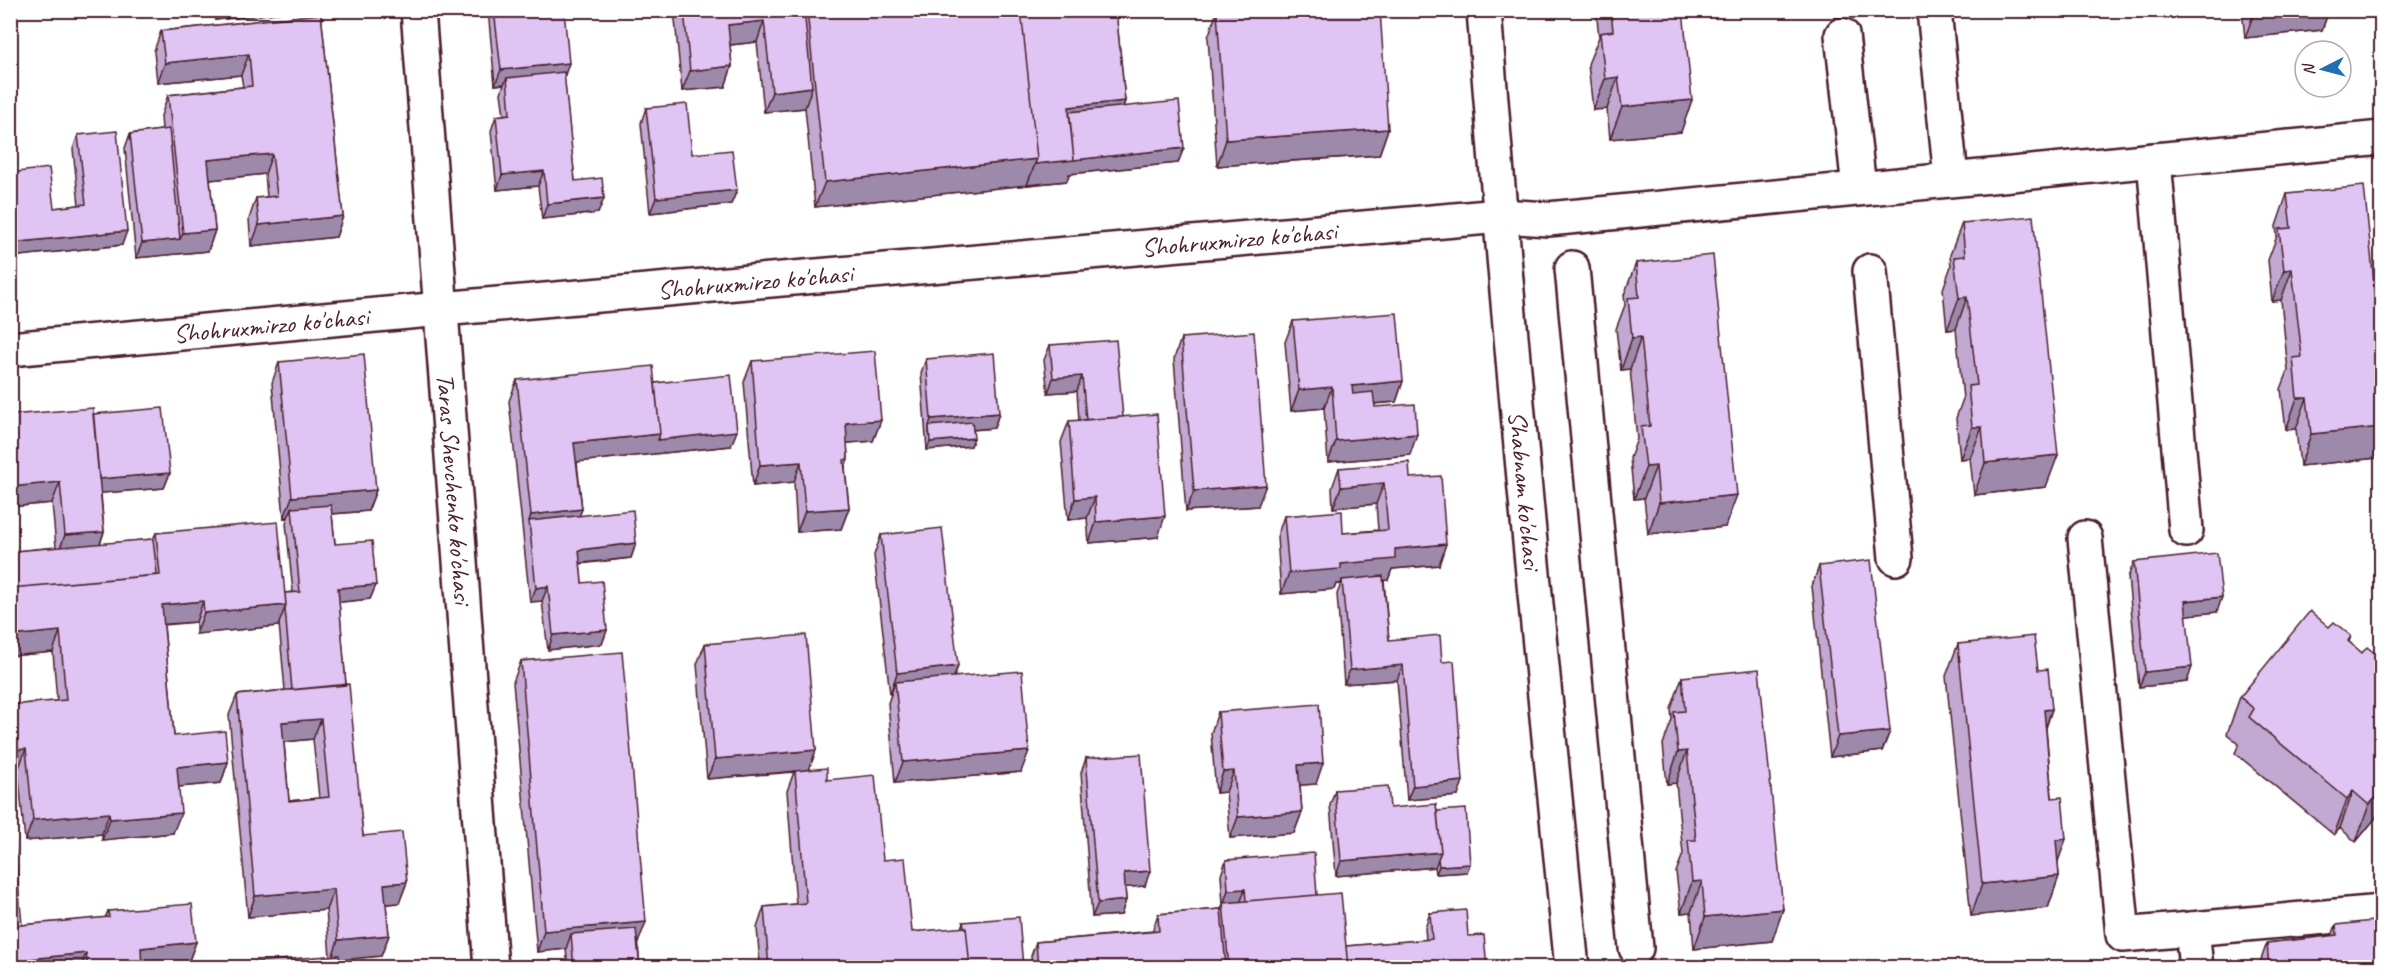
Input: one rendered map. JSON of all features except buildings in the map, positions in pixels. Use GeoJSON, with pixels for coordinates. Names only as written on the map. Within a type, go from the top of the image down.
{"type":"FeatureCollection","features":[{"type":"Feature","properties":{"kind":"street","name":"Taras Shevchenko ko'chasi"},"geometry":{"type":"LineString","coordinates":[[418,10],[491,968]]}},
{"type":"Feature","properties":{"kind":"street","name":"Shabnam ko'chasi"},"geometry":{"type":"LineString","coordinates":[[1484,10],[1534,590],[1572,968]]}},
{"type":"Feature","properties":{"kind":"street"},"geometry":{"type":"LineString","coordinates":[[1934,10],[1951,178]]}},
{"type":"Feature","properties":{"kind":"street"},"geometry":{"type":"LineString","coordinates":[[1842,35],[1859,188]]}},
{"type":"Feature","properties":{"kind":"street","name":"Shohruxmirzo ko'chasi"},"geometry":{"type":"LineString","coordinates":[[10,349],[1500,216],[1548,219],[1951,178],[2382,138]]}},
{"type":"Feature","properties":{"kind":"street"},"geometry":{"type":"LineString","coordinates":[[2154,160],[2186,530]]}},
{"type":"Feature","properties":{"kind":"street"},"geometry":{"type":"LineString","coordinates":[[1572,268],[1636,948]]}},
{"type":"Feature","properties":{"kind":"street"},"geometry":{"type":"LineString","coordinates":[[1869,271],[1896,558]]}},
{"type":"Feature","properties":{"kind":"street"},"geometry":{"type":"LineString","coordinates":[[2085,538],[2123,936],[2382,912]]}},
{"type":"Feature","properties":{"kind":"street"},"geometry":{"type":"LineString","coordinates":[[2192,929],[2196,968]]}}]}
